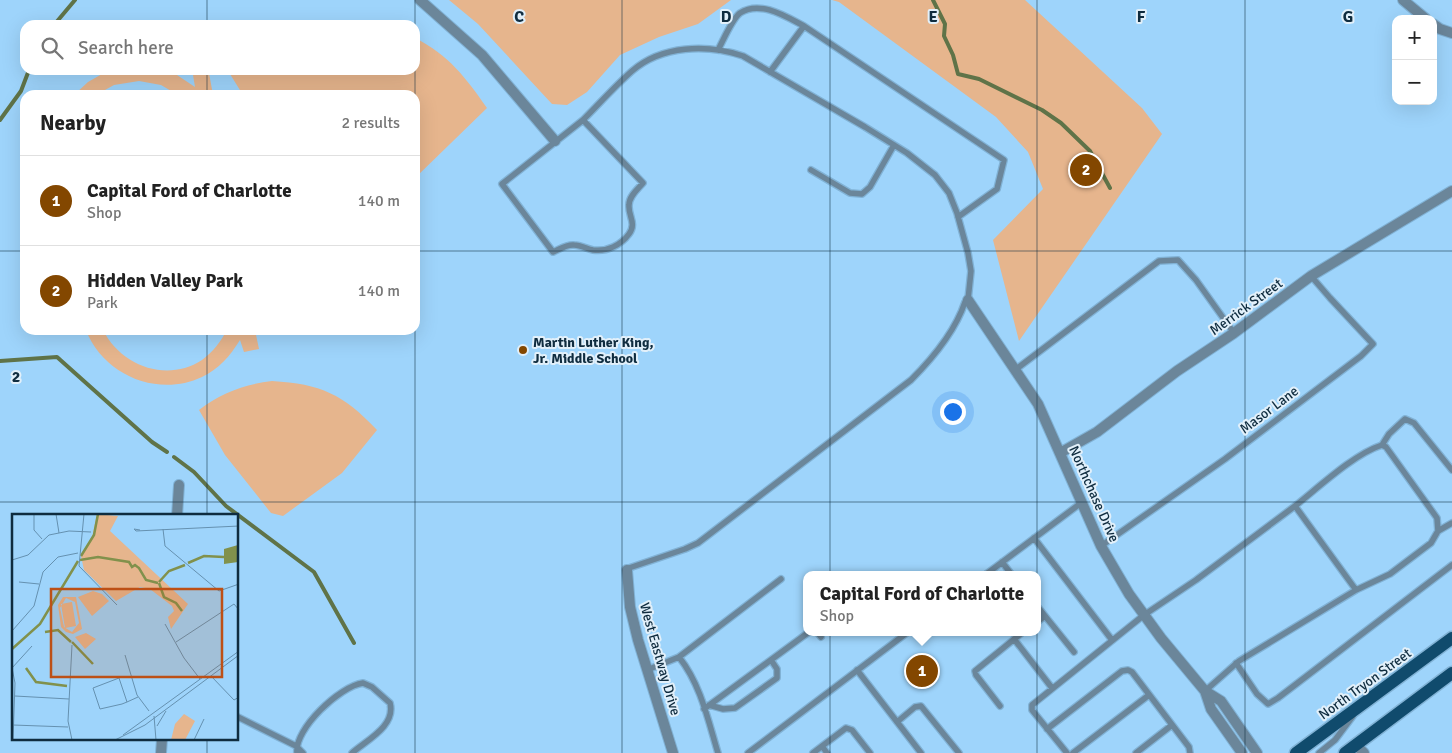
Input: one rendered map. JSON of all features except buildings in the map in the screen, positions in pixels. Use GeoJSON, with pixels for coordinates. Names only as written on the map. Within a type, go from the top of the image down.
{"type":"FeatureCollection","features":[{"type":"Feature","properties":{"kind":"main road","name":"North Tryon Street"},"geometry":{"type":"LineString","coordinates":[[1296,753],[1452,638]]}},
{"type":"Feature","properties":{"kind":"main road"},"geometry":{"type":"LineString","coordinates":[[1345,753],[1360,749],[1452,673]]}},
{"type":"Feature","properties":{"kind":"street"},"geometry":{"type":"LineString","coordinates":[[420,0],[482,55],[555,141]]}},
{"type":"Feature","properties":{"kind":"street"},"geometry":{"type":"LineString","coordinates":[[1404,0],[1421,15]]}},
{"type":"Feature","properties":{"kind":"street"},"geometry":{"type":"LineString","coordinates":[[1437,27],[1452,32]]}},
{"type":"Feature","properties":{"kind":"street","name":"Merrick Street"},"geometry":{"type":"LineString","coordinates":[[1060,453],[1097,432],[1177,371],[1234,333],[1311,276],[1452,190]]}},
{"type":"Feature","properties":{"kind":"street","name":"Northchase Drive"},"geometry":{"type":"LineString","coordinates":[[968,300],[1038,404],[1101,546],[1129,594],[1161,638],[1205,691],[1221,701],[1257,753]]}},
{"type":"Feature","properties":{"kind":"street"},"geometry":{"type":"LineString","coordinates":[[177,514],[179,485]]}},
{"type":"Feature","properties":{"kind":"street","name":"West Eastway Drive"},"geometry":{"type":"LineString","coordinates":[[627,570],[630,607],[638,640],[673,753]]}},
{"type":"Feature","properties":{"kind":"street","name":"Northchase Drive"},"geometry":{"type":"LineString","coordinates":[[1205,691],[1211,709],[1242,753]]}},
{"type":"Feature","properties":{"kind":"street"},"geometry":{"type":"LineString","coordinates":[[161,753],[162,740]]}},
{"type":"Feature","properties":{"kind":"lane"},"geometry":{"type":"LineString","coordinates":[[718,50],[739,13],[753,6],[767,7],[804,26],[1004,160],[997,189],[958,218]]}},
{"type":"Feature","properties":{"kind":"lane"},"geometry":{"type":"LineString","coordinates":[[770,72],[804,26]]}},
{"type":"Feature","properties":{"kind":"lane"},"geometry":{"type":"LineString","coordinates":[[583,120],[643,183],[632,195],[628,204],[633,220],[629,235],[613,248],[602,251],[592,250],[574,244],[564,246],[553,252],[502,184],[583,120],[632,71],[646,61],[662,54],[682,50],[718,50],[743,56],[894,145],[935,175],[949,193],[958,218],[971,271],[968,300],[964,302],[956,323],[935,354],[911,380],[698,543],[628,568],[627,570]]}},
{"type":"Feature","properties":{"kind":"lane"},"geometry":{"type":"LineString","coordinates":[[811,170],[850,193],[862,194],[870,187],[894,145]]}},
{"type":"Feature","properties":{"kind":"lane"},"geometry":{"type":"LineString","coordinates":[[1015,370],[1159,261],[1178,260],[1196,280],[1234,333]]}},
{"type":"Feature","properties":{"kind":"lane","name":"Masor Lane"},"geometry":{"type":"LineString","coordinates":[[1101,546],[1225,459],[1361,356],[1373,344],[1311,276]]}},
{"type":"Feature","properties":{"kind":"lane"},"geometry":{"type":"LineString","coordinates":[[1067,753],[1031,707],[1144,614],[1196,580],[1370,449],[1382,445],[1388,434],[1405,419],[1414,423],[1452,470]]}},
{"type":"Feature","properties":{"kind":"lane"},"geometry":{"type":"LineString","coordinates":[[1382,445],[1386,447],[1437,518],[1438,532]]}},
{"type":"Feature","properties":{"kind":"lane"},"geometry":{"type":"LineString","coordinates":[[990,571],[1081,503]]}},
{"type":"Feature","properties":{"kind":"lane"},"geometry":{"type":"LineString","coordinates":[[1295,506],[1356,590]]}},
{"type":"Feature","properties":{"kind":"lane"},"geometry":{"type":"LineString","coordinates":[[1205,691],[1236,663],[1356,590],[1390,574],[1431,543],[1438,532],[1452,523]]}},
{"type":"Feature","properties":{"kind":"lane"},"geometry":{"type":"LineString","coordinates":[[1034,538],[1112,640]]}},
{"type":"Feature","properties":{"kind":"lane"},"geometry":{"type":"LineString","coordinates":[[1002,562],[1009,571]]}},
{"type":"Feature","properties":{"kind":"lane"},"geometry":{"type":"LineString","coordinates":[[1236,663],[1257,694],[1268,704],[1452,565]]}},
{"type":"Feature","properties":{"kind":"lane"},"geometry":{"type":"LineString","coordinates":[[647,670],[679,657],[781,578]]}},
{"type":"Feature","properties":{"kind":"lane"},"geometry":{"type":"LineString","coordinates":[[1041,611],[1074,652]]}},
{"type":"Feature","properties":{"kind":"lane"},"geometry":{"type":"LineString","coordinates":[[1041,619],[1045,616]]}},
{"type":"Feature","properties":{"kind":"lane"},"geometry":{"type":"LineString","coordinates":[[707,707],[803,636]]}},
{"type":"Feature","properties":{"kind":"lane"},"geometry":{"type":"LineString","coordinates":[[748,753],[903,636]]}},
{"type":"Feature","properties":{"kind":"lane"},"geometry":{"type":"LineString","coordinates":[[1000,706],[976,675],[975,671],[1018,636]]}},
{"type":"Feature","properties":{"kind":"lane"},"geometry":{"type":"LineString","coordinates":[[1014,639],[1052,688]]}},
{"type":"Feature","properties":{"kind":"lane"},"geometry":{"type":"LineString","coordinates":[[679,657],[694,680],[707,707],[718,753]]}},
{"type":"Feature","properties":{"kind":"lane"},"geometry":{"type":"LineString","coordinates":[[707,707],[729,710],[740,706],[777,678],[777,669],[770,660]]}},
{"type":"Feature","properties":{"kind":"lane"},"geometry":{"type":"LineString","coordinates":[[858,670],[921,753]]}},
{"type":"Feature","properties":{"kind":"lane"},"geometry":{"type":"LineString","coordinates":[[1047,729],[1124,670],[1131,671],[1189,748],[1190,753]]}},
{"type":"Feature","properties":{"kind":"lane"},"geometry":{"type":"LineString","coordinates":[[297,753],[296,746],[313,718],[330,700],[348,688],[363,683],[372,687],[390,703],[391,715],[381,730],[352,753]]}},
{"type":"Feature","properties":{"kind":"lane"},"geometry":{"type":"LineString","coordinates":[[1074,753],[1149,695]]}},
{"type":"Feature","properties":{"kind":"lane"},"geometry":{"type":"LineString","coordinates":[[897,722],[915,707],[921,706],[959,753]]}},
{"type":"Feature","properties":{"kind":"lane"},"geometry":{"type":"LineString","coordinates":[[1318,753],[1335,740],[1360,706]]}},
{"type":"Feature","properties":{"kind":"lane"},"geometry":{"type":"LineString","coordinates":[[239,718],[296,746],[303,753]]}},
{"type":"Feature","properties":{"kind":"lane"},"geometry":{"type":"LineString","coordinates":[[1136,753],[1172,725]]}},
{"type":"Feature","properties":{"kind":"lane"},"geometry":{"type":"LineString","coordinates":[[813,753],[844,729],[849,728],[870,753]]}},
{"type":"Feature","properties":{"kind":"lane"},"geometry":{"type":"LineString","coordinates":[[822,746],[827,753]]}},
{"type":"Feature","properties":{"kind":"shaded area"},"geometry":{"type":"Polygon","coordinates":[[[449,0],[731,0],[698,24],[659,37],[620,55],[587,92],[567,105],[552,104],[478,24],[449,0]]]}},
{"type":"Feature","properties":{"kind":"shaded area"},"geometry":{"type":"Polygon","coordinates":[[[832,0],[1025,0],[1142,108],[1162,134],[1019,341],[993,240],[1043,189],[1028,152],[996,117],[839,2],[832,0]]]}},
{"type":"Feature","properties":{"kind":"shaded area"},"geometry":{"type":"Polygon","coordinates":[[[420,41],[438,52],[456,68],[487,108],[420,173],[420,90],[240,90],[231,75],[420,75],[420,41]]]}},
{"type":"Feature","properties":{"kind":"shaded area"},"geometry":{"type":"Polygon","coordinates":[[[100,75],[177,75],[195,87],[193,75],[209,75],[212,90],[170,90],[161,85],[139,81],[114,85],[105,90],[79,90],[100,75]]]}},
{"type":"Feature","properties":{"kind":"shaded area"},"geometry":{"type":"Polygon","coordinates":[[[88,335],[106,335],[121,353],[133,361],[146,367],[160,370],[188,367],[202,360],[224,335],[256,335],[259,349],[244,352],[240,340],[224,362],[214,370],[185,383],[168,385],[150,383],[134,378],[119,370],[105,359],[94,346],[88,335]]]}},
{"type":"Feature","properties":{"kind":"shaded area"},"geometry":{"type":"Polygon","coordinates":[[[272,381],[304,385],[330,393],[342,399],[377,430],[342,473],[283,516],[271,513],[225,455],[199,410],[234,390],[272,381]]]}},
{"type":"Feature","properties":{"kind":"waterway"},"geometry":{"type":"LineString","coordinates":[[58,20],[75,0]]}},
{"type":"Feature","properties":{"kind":"waterway"},"geometry":{"type":"LineString","coordinates":[[933,0],[945,24],[944,36],[953,55],[958,74],[979,79],[1042,110],[1061,123],[1090,151],[1110,188]]}},
{"type":"Feature","properties":{"kind":"waterway"},"geometry":{"type":"LineString","coordinates":[[21,90],[27,75]]}},
{"type":"Feature","properties":{"kind":"waterway"},"geometry":{"type":"LineString","coordinates":[[0,120],[20,92]]}},
{"type":"Feature","properties":{"kind":"waterway"},"geometry":{"type":"LineString","coordinates":[[0,361],[57,357],[152,442],[167,452]]}},
{"type":"Feature","properties":{"kind":"waterway"},"geometry":{"type":"LineString","coordinates":[[174,457],[194,472],[226,506],[237,514]]}},
{"type":"Feature","properties":{"kind":"waterway"},"geometry":{"type":"LineString","coordinates":[[239,516],[314,572],[354,643]]}},
{"type":"Feature","properties":{"kind":"place","name":"Hidden Valley Park"},"geometry":{"type":"Point","coordinates":[1086,170]}},
{"type":"Feature","properties":{"kind":"place","name":"Martin Luther King, Jr. Middle School"},"geometry":{"type":"Point","coordinates":[523,350]}},
{"type":"Feature","properties":{"kind":"place","name":"Capital Ford of Charlotte"},"geometry":{"type":"Point","coordinates":[922,671]}}]}
